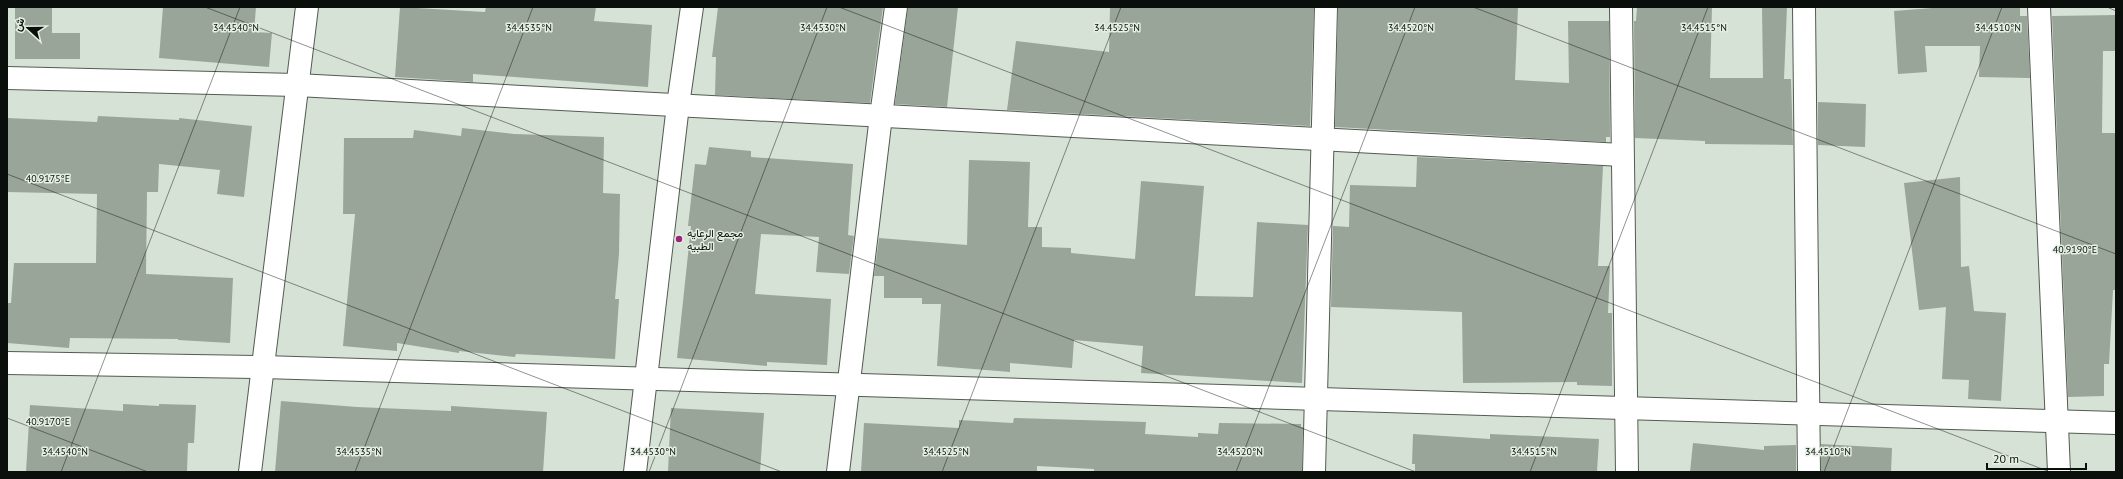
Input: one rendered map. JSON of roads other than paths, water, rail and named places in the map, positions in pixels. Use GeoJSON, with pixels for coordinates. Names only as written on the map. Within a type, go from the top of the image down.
{"type":"FeatureCollection","features":[{"type":"Feature","properties":{"kind":"street"},"geometry":{"type":"LineString","coordinates":[[250,472],[307,7]]}},
{"type":"Feature","properties":{"kind":"street"},"geometry":{"type":"LineString","coordinates":[[635,472],[678,105],[692,7]]}},
{"type":"Feature","properties":{"kind":"street"},"geometry":{"type":"LineString","coordinates":[[838,472],[850,384],[881,116],[896,7]]}},
{"type":"Feature","properties":{"kind":"street"},"geometry":{"type":"LineString","coordinates":[[1314,472],[1326,7]]}},
{"type":"Feature","properties":{"kind":"street"},"geometry":{"type":"LineString","coordinates":[[1621,7],[1627,472]]}},
{"type":"Feature","properties":{"kind":"street"},"geometry":{"type":"LineString","coordinates":[[1804,7],[1809,472]]}},
{"type":"Feature","properties":{"kind":"street"},"geometry":{"type":"LineString","coordinates":[[2039,7],[2059,472]]}},
{"type":"Feature","properties":{"kind":"street"},"geometry":{"type":"LineString","coordinates":[[7,78],[297,85],[1622,155]]}},
{"type":"Feature","properties":{"kind":"street"},"geometry":{"type":"LineString","coordinates":[[7,363],[263,367],[2116,423]]}},
{"type":"Feature","properties":{"kind":"place","name":"مجمع الرعايه الطبيه"},"geometry":{"type":"Point","coordinates":[679,239]}}]}
